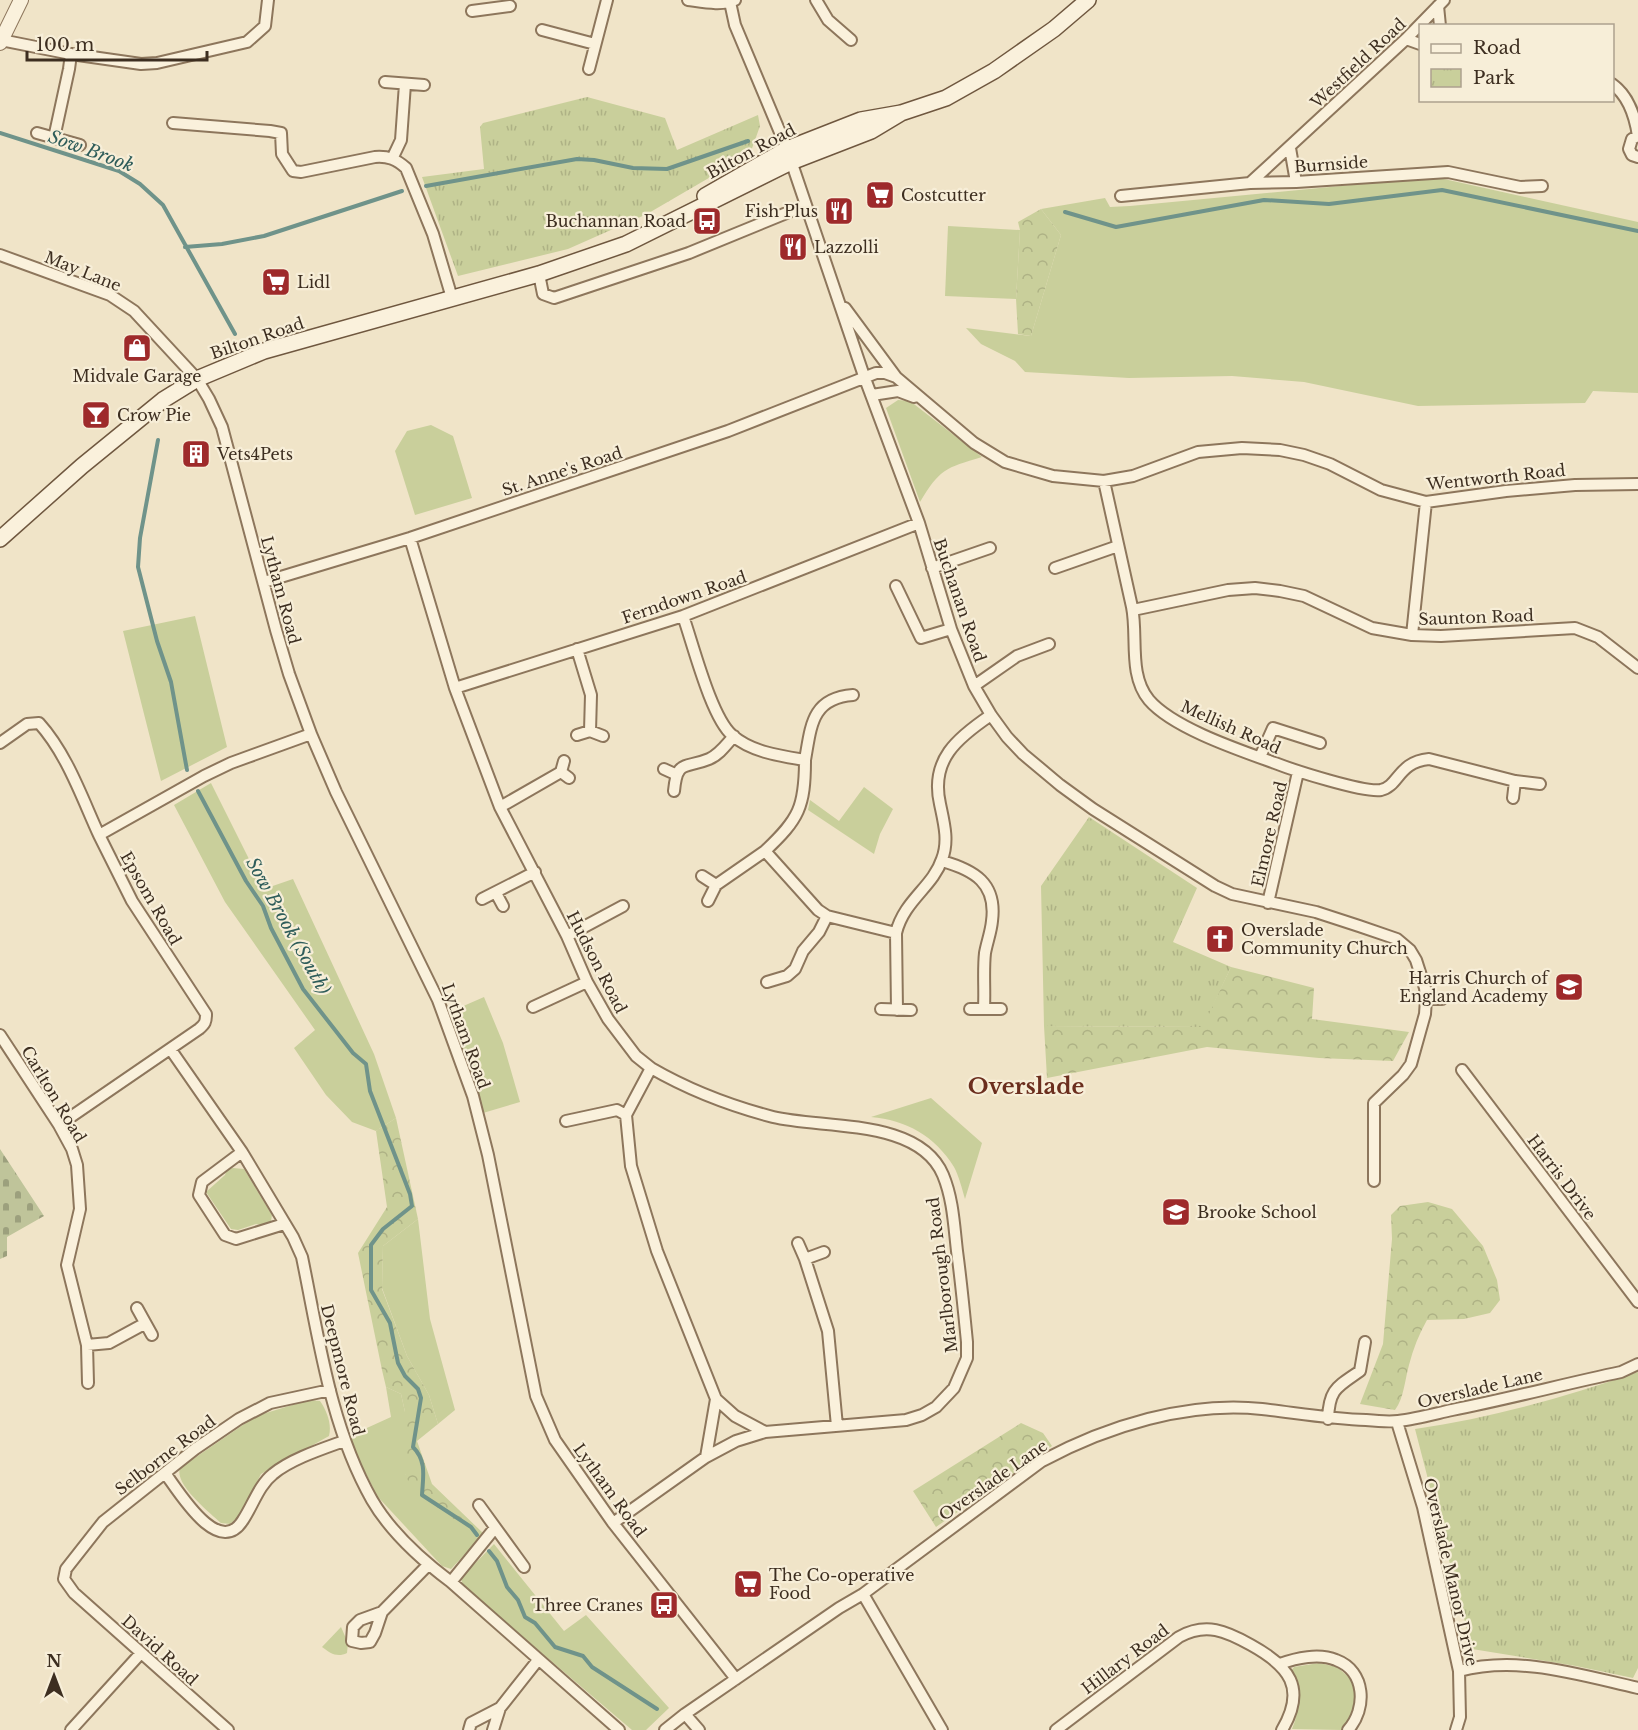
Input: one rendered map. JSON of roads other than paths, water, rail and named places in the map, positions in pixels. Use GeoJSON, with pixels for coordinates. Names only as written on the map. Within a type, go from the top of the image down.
{"type":"FeatureCollection","features":[{"type":"Feature","properties":{"kind":"main road","name":"Bilton Road"},"geometry":{"type":"LineString","coordinates":[[789,156],[861,120],[901,113],[946,98],[994,71],[1054,29],[1088,0]]}},
{"type":"Feature","properties":{"kind":"main road","name":"Bilton Road"},"geometry":{"type":"LineString","coordinates":[[0,539],[82,466],[164,400],[197,379],[264,351],[539,274],[626,244],[747,171],[871,131],[901,113]]}},
{"type":"Feature","properties":{"kind":"street"},"geometry":{"type":"LineString","coordinates":[[21,0],[1,42],[141,64],[157,63],[247,42],[265,26],[268,0]]}},
{"type":"Feature","properties":{"kind":"street"},"geometry":{"type":"LineString","coordinates":[[589,69],[607,0]]}},
{"type":"Feature","properties":{"kind":"street"},"geometry":{"type":"LineString","coordinates":[[688,0],[733,1]]}},
{"type":"Feature","properties":{"kind":"street"},"geometry":{"type":"LineString","coordinates":[[816,0],[828,20],[851,40]]}},
{"type":"Feature","properties":{"kind":"street","name":"Buchanan Road"},"geometry":{"type":"LineString","coordinates":[[733,1],[735,25],[789,156],[864,376],[919,523],[951,629],[975,686],[991,715],[1023,754],[1093,809],[1215,886],[1232,894],[1316,912],[1397,939],[1410,950],[1416,960],[1426,999],[1424,1017],[1411,1064],[1374,1103],[1374,1180]]}},
{"type":"Feature","properties":{"kind":"street"},"geometry":{"type":"LineString","coordinates":[[1440,24],[1441,3]]}},
{"type":"Feature","properties":{"kind":"street","name":"Westfield Road"},"geometry":{"type":"LineString","coordinates":[[1421,24],[1441,3]]}},
{"type":"Feature","properties":{"kind":"street"},"geometry":{"type":"LineString","coordinates":[[472,11],[490,4],[510,6]]}},
{"type":"Feature","properties":{"kind":"street","name":"Westfield Road"},"geometry":{"type":"LineString","coordinates":[[1250,183],[1419,26]]}},
{"type":"Feature","properties":{"kind":"street"},"geometry":{"type":"LineString","coordinates":[[542,30],[595,44]]}},
{"type":"Feature","properties":{"kind":"street"},"geometry":{"type":"LineString","coordinates":[[1406,39],[1419,44]]}},
{"type":"Feature","properties":{"kind":"street"},"geometry":{"type":"LineString","coordinates":[[54,138],[71,54]]}},
{"type":"Feature","properties":{"kind":"street"},"geometry":{"type":"LineString","coordinates":[[386,82],[424,85]]}},
{"type":"Feature","properties":{"kind":"street"},"geometry":{"type":"LineString","coordinates":[[392,159],[400,140],[405,84]]}},
{"type":"Feature","properties":{"kind":"street"},"geometry":{"type":"LineString","coordinates":[[1614,86],[1624,96],[1634,113],[1638,136],[1632,139],[1629,149],[1638,157]]}},
{"type":"Feature","properties":{"kind":"street"},"geometry":{"type":"LineString","coordinates":[[173,123],[281,133],[282,154],[293,171],[301,172],[375,157],[392,159],[405,168],[410,179],[433,234],[452,298]]}},
{"type":"Feature","properties":{"kind":"street"},"geometry":{"type":"LineString","coordinates":[[37,133],[80,145]]}},
{"type":"Feature","properties":{"kind":"street"},"geometry":{"type":"LineString","coordinates":[[1290,148],[1296,182]]}},
{"type":"Feature","properties":{"kind":"street","name":"Burnside"},"geometry":{"type":"LineString","coordinates":[[1121,196],[1250,183],[1448,172],[1520,187],[1542,186]]}},
{"type":"Feature","properties":{"kind":"street"},"geometry":{"type":"LineString","coordinates":[[539,274],[543,294],[554,298],[689,253],[806,206]]}},
{"type":"Feature","properties":{"kind":"street","name":"May Lane"},"geometry":{"type":"LineString","coordinates":[[0,255],[110,295],[134,311],[197,379]]}},
{"type":"Feature","properties":{"kind":"street","name":"Wentworth Road"},"geometry":{"type":"LineString","coordinates":[[839,300],[896,377],[920,399],[974,442],[1005,462],[1053,476],[1104,482],[1133,476],[1198,453],[1242,448],[1280,450],[1304,455],[1330,464],[1381,490],[1426,502],[1506,491],[1575,485],[1638,484]]}},
{"type":"Feature","properties":{"kind":"street"},"geometry":{"type":"LineString","coordinates":[[864,376],[885,373],[896,377]]}},
{"type":"Feature","properties":{"kind":"street","name":"St. Anne's Road"},"geometry":{"type":"LineString","coordinates":[[264,582],[410,538],[728,431],[864,376]]}},
{"type":"Feature","properties":{"kind":"street","name":"Lytham Road"},"geometry":{"type":"LineString","coordinates":[[197,379],[222,427],[289,674],[311,735],[336,792],[438,1000],[473,1096],[488,1155],[536,1396],[555,1440],[614,1523],[736,1679]]}},
{"type":"Feature","properties":{"kind":"street"},"geometry":{"type":"LineString","coordinates":[[872,395],[897,391],[920,399]]}},
{"type":"Feature","properties":{"kind":"street","name":"Mellish Road"},"geometry":{"type":"LineString","coordinates":[[1104,482],[1132,610],[1137,669],[1143,691],[1162,712],[1189,728],[1298,772],[1379,790],[1388,787],[1408,765],[1417,760],[1429,759],[1515,781],[1540,784]]}},
{"type":"Feature","properties":{"kind":"street"},"geometry":{"type":"LineString","coordinates":[[1412,635],[1426,502]]}},
{"type":"Feature","properties":{"kind":"street","name":"Ferndown Road"},"geometry":{"type":"LineString","coordinates":[[455,688],[683,616],[919,523]]}},
{"type":"Feature","properties":{"kind":"street","name":"Hudson Road"},"geometry":{"type":"LineString","coordinates":[[410,538],[455,688],[500,807],[567,936],[587,982],[608,1019],[636,1056],[651,1068]]}},
{"type":"Feature","properties":{"kind":"street"},"geometry":{"type":"LineString","coordinates":[[1055,568],[1118,546]]}},
{"type":"Feature","properties":{"kind":"street"},"geometry":{"type":"LineString","coordinates":[[932,568],[990,548]]}},
{"type":"Feature","properties":{"kind":"street"},"geometry":{"type":"LineString","coordinates":[[896,586],[921,638],[951,629]]}},
{"type":"Feature","properties":{"kind":"street","name":"Saunton Road"},"geometry":{"type":"LineString","coordinates":[[1132,610],[1228,590],[1255,588],[1304,596],[1372,628],[1412,635],[1441,636],[1575,628],[1598,637],[1638,668]]}},
{"type":"Feature","properties":{"kind":"street"},"geometry":{"type":"LineString","coordinates":[[683,616],[712,702],[719,717],[734,736],[774,755],[805,760]]}},
{"type":"Feature","properties":{"kind":"street"},"geometry":{"type":"LineString","coordinates":[[975,686],[1017,656],[1049,644]]}},
{"type":"Feature","properties":{"kind":"street"},"geometry":{"type":"LineString","coordinates":[[577,649],[591,694],[590,732]]}},
{"type":"Feature","properties":{"kind":"street"},"geometry":{"type":"LineString","coordinates":[[834,684],[837,696]]}},
{"type":"Feature","properties":{"kind":"street"},"geometry":{"type":"LineString","coordinates":[[708,900],[716,885],[765,851],[785,833],[798,813],[805,790],[805,760],[810,729],[815,717],[821,707],[837,696],[853,695]]}},
{"type":"Feature","properties":{"kind":"street"},"geometry":{"type":"LineString","coordinates":[[897,1010],[896,933],[904,911],[942,861],[945,847],[946,836],[939,800],[939,774],[945,758],[960,737],[991,715]]}},
{"type":"Feature","properties":{"kind":"street"},"geometry":{"type":"LineString","coordinates":[[0,743],[27,724],[39,723],[68,769],[99,836],[231,763],[311,735]]}},
{"type":"Feature","properties":{"kind":"street"},"geometry":{"type":"LineString","coordinates":[[1260,758],[1273,728],[1320,743]]}},
{"type":"Feature","properties":{"kind":"street"},"geometry":{"type":"LineString","coordinates":[[577,735],[590,732],[603,736]]}},
{"type":"Feature","properties":{"kind":"street"},"geometry":{"type":"LineString","coordinates":[[674,790],[675,774],[679,770],[719,753],[734,736]]}},
{"type":"Feature","properties":{"kind":"street"},"geometry":{"type":"LineString","coordinates":[[664,769],[675,774]]}},
{"type":"Feature","properties":{"kind":"street"},"geometry":{"type":"LineString","coordinates":[[500,807],[564,771]]}},
{"type":"Feature","properties":{"kind":"street","name":"Elmore Road"},"geometry":{"type":"LineString","coordinates":[[1268,903],[1298,772]]}},
{"type":"Feature","properties":{"kind":"street"},"geometry":{"type":"LineString","coordinates":[[1513,798],[1515,781]]}},
{"type":"Feature","properties":{"kind":"street","name":"Epsom Road"},"geometry":{"type":"LineString","coordinates":[[58,1125],[171,1050],[205,1024],[206,1014],[132,901],[99,836]]}},
{"type":"Feature","properties":{"kind":"street"},"geometry":{"type":"LineString","coordinates":[[765,851],[818,910],[827,916],[896,933]]}},
{"type":"Feature","properties":{"kind":"street"},"geometry":{"type":"LineString","coordinates":[[942,861],[978,876],[986,885],[990,897],[993,920],[986,950],[984,1008]]}},
{"type":"Feature","properties":{"kind":"street"},"geometry":{"type":"LineString","coordinates":[[482,899],[535,872]]}},
{"type":"Feature","properties":{"kind":"street"},"geometry":{"type":"LineString","coordinates":[[702,876],[716,885]]}},
{"type":"Feature","properties":{"kind":"street"},"geometry":{"type":"LineString","coordinates":[[496,893],[503,906]]}},
{"type":"Feature","properties":{"kind":"street"},"geometry":{"type":"LineString","coordinates":[[567,936],[623,906]]}},
{"type":"Feature","properties":{"kind":"street"},"geometry":{"type":"LineString","coordinates":[[767,982],[782,984],[795,969],[803,951],[819,932],[827,916]]}},
{"type":"Feature","properties":{"kind":"street"},"geometry":{"type":"LineString","coordinates":[[533,1007],[587,982]]}},
{"type":"Feature","properties":{"kind":"street"},"geometry":{"type":"LineString","coordinates":[[1426,999],[1442,999]]}},
{"type":"Feature","properties":{"kind":"street"},"geometry":{"type":"LineString","coordinates":[[970,1009],[1001,1009]]}},
{"type":"Feature","properties":{"kind":"street"},"geometry":{"type":"LineString","coordinates":[[881,1010],[911,1010]]}},
{"type":"Feature","properties":{"kind":"street","name":"Carlton Road"},"geometry":{"type":"LineString","coordinates":[[0,1035],[58,1125],[72,1149],[77,1165],[80,1209],[67,1265],[87,1345],[88,1383]]}},
{"type":"Feature","properties":{"kind":"street","name":"Deepmore Road"},"geometry":{"type":"LineString","coordinates":[[171,1050],[242,1152],[293,1237],[302,1257],[330,1390],[344,1441],[373,1502],[428,1565],[451,1582],[620,1730]]}},
{"type":"Feature","properties":{"kind":"street"},"geometry":{"type":"LineString","coordinates":[[651,1068],[626,1115],[631,1166],[657,1251],[716,1399],[735,1416],[765,1432]]}},
{"type":"Feature","properties":{"kind":"street","name":"Marlborough Road"},"geometry":{"type":"LineString","coordinates":[[651,1068],[694,1091],[772,1116],[794,1121],[887,1132],[908,1141],[927,1155],[942,1173],[950,1196],[955,1229],[967,1358],[964,1368],[946,1398],[922,1415],[906,1420],[765,1432],[736,1441],[706,1457]]}},
{"type":"Feature","properties":{"kind":"street","name":"Harris Drive"},"geometry":{"type":"LineString","coordinates":[[1462,1070],[1638,1302]]}},
{"type":"Feature","properties":{"kind":"street"},"geometry":{"type":"LineString","coordinates":[[566,1121],[617,1110],[626,1115]]}},
{"type":"Feature","properties":{"kind":"street"},"geometry":{"type":"LineString","coordinates":[[242,1152],[202,1182],[199,1196],[225,1235],[230,1238],[236,1239],[284,1224]]}},
{"type":"Feature","properties":{"kind":"street"},"geometry":{"type":"LineString","coordinates":[[798,1243],[828,1331],[837,1426]]}},
{"type":"Feature","properties":{"kind":"street"},"geometry":{"type":"LineString","coordinates":[[805,1258],[824,1252]]}},
{"type":"Feature","properties":{"kind":"street"},"geometry":{"type":"LineString","coordinates":[[137,1308],[152,1335]]}},
{"type":"Feature","properties":{"kind":"street"},"geometry":{"type":"LineString","coordinates":[[87,1345],[109,1343],[144,1324]]}},
{"type":"Feature","properties":{"kind":"street"},"geometry":{"type":"LineString","coordinates":[[1328,1419],[1329,1400],[1335,1388],[1360,1371],[1365,1342]]}},
{"type":"Feature","properties":{"kind":"street","name":"Overslade Lane"},"geometry":{"type":"LineString","coordinates":[[665,1730],[839,1608],[863,1594],[1042,1461],[1065,1448],[1096,1436],[1159,1417],[1195,1410],[1259,1409],[1328,1419],[1397,1422],[1621,1372],[1638,1364]]}},
{"type":"Feature","properties":{"kind":"street","name":"Selborne Road"},"geometry":{"type":"LineString","coordinates":[[74,1593],[64,1579],[66,1569],[103,1522],[195,1449],[270,1403],[330,1390]]}},
{"type":"Feature","properties":{"kind":"street"},"geometry":{"type":"LineString","coordinates":[[614,1523],[706,1457],[716,1399]]}},
{"type":"Feature","properties":{"kind":"street","name":"Overslade Manor Drive"},"geometry":{"type":"LineString","coordinates":[[1397,1422],[1423,1507],[1459,1671],[1461,1709],[1456,1730]]}},
{"type":"Feature","properties":{"kind":"street"},"geometry":{"type":"LineString","coordinates":[[165,1473],[196,1514],[214,1530],[229,1532],[239,1526],[272,1474],[344,1441]]}},
{"type":"Feature","properties":{"kind":"street"},"geometry":{"type":"LineString","coordinates":[[479,1505],[524,1568]]}},
{"type":"Feature","properties":{"kind":"street"},"geometry":{"type":"LineString","coordinates":[[451,1582],[494,1529]]}},
{"type":"Feature","properties":{"kind":"street"},"geometry":{"type":"LineString","coordinates":[[382,1612],[428,1565]]}},
{"type":"Feature","properties":{"kind":"street","name":"David Road"},"geometry":{"type":"LineString","coordinates":[[74,1593],[228,1730]]}},
{"type":"Feature","properties":{"kind":"street"},"geometry":{"type":"LineString","coordinates":[[863,1594],[942,1730]]}},
{"type":"Feature","properties":{"kind":"street","name":"Hillary Road"},"geometry":{"type":"LineString","coordinates":[[1056,1730],[1179,1637],[1194,1630],[1223,1630],[1272,1657],[1280,1664]]}},
{"type":"Feature","properties":{"kind":"street"},"geometry":{"type":"LineString","coordinates":[[71,1730],[141,1653]]}},
{"type":"Feature","properties":{"kind":"street"},"geometry":{"type":"LineString","coordinates":[[1282,1730],[1290,1716],[1293,1698],[1290,1680],[1280,1664],[1298,1659],[1322,1657],[1336,1660],[1348,1667],[1357,1679],[1361,1700],[1358,1716],[1348,1730]]}},
{"type":"Feature","properties":{"kind":"street"},"geometry":{"type":"LineString","coordinates":[[493,1730],[500,1708],[538,1660]]}},
{"type":"Feature","properties":{"kind":"street"},"geometry":{"type":"LineString","coordinates":[[1459,1671],[1478,1666],[1523,1665],[1638,1688]]}},
{"type":"Feature","properties":{"kind":"street"},"geometry":{"type":"LineString","coordinates":[[469,1730],[471,1723],[500,1708]]}},
{"type":"Feature","properties":{"kind":"street"},"geometry":{"type":"LineString","coordinates":[[685,1714],[699,1730]]}},
{"type":"Feature","properties":{"kind":"waterway","name":"Sow Brook"},"geometry":{"type":"LineString","coordinates":[[0,133],[119,171],[140,184],[163,205],[235,334]]}},
{"type":"Feature","properties":{"kind":"waterway"},"geometry":{"type":"LineString","coordinates":[[426,186],[577,159],[633,168],[667,169],[748,141]]}},
{"type":"Feature","properties":{"kind":"waterway"},"geometry":{"type":"LineString","coordinates":[[1065,212],[1116,227],[1264,200],[1329,204],[1442,190],[1638,231]]}},
{"type":"Feature","properties":{"kind":"waterway"},"geometry":{"type":"LineString","coordinates":[[185,247],[222,244],[264,236],[402,191]]}},
{"type":"Feature","properties":{"kind":"waterway","name":"Sow Brook (South)"},"geometry":{"type":"LineString","coordinates":[[158,440],[140,538],[138,567],[157,641],[171,682],[187,770]]}},
{"type":"Feature","properties":{"kind":"waterway","name":"Sow Brook (South)"},"geometry":{"type":"LineString","coordinates":[[198,791],[246,881],[263,906],[271,928],[303,989],[353,1053],[366,1064],[370,1091],[410,1194],[412,1206],[383,1229],[371,1245],[371,1290],[390,1323],[398,1363],[405,1376],[418,1389],[421,1398],[413,1447],[422,1464],[422,1495],[471,1527],[477,1535]]}},
{"type":"Feature","properties":{"kind":"waterway","name":"Sow Brook (South)"},"geometry":{"type":"LineString","coordinates":[[489,1551],[497,1561],[507,1587],[518,1600],[525,1617],[535,1623],[555,1647],[583,1656],[592,1667],[657,1709]]}},
{"type":"Feature","properties":{"kind":"place","name":"Costcutter"},"geometry":{"type":"Point","coordinates":[880,195]}},
{"type":"Feature","properties":{"kind":"place","name":"Fish Plus"},"geometry":{"type":"Point","coordinates":[839,211]}},
{"type":"Feature","properties":{"kind":"place","name":"Buchannan Road"},"geometry":{"type":"Point","coordinates":[707,221]}},
{"type":"Feature","properties":{"kind":"place","name":"Lazzolli"},"geometry":{"type":"Point","coordinates":[793,247]}},
{"type":"Feature","properties":{"kind":"place","name":"Lidl"},"geometry":{"type":"Point","coordinates":[276,282]}},
{"type":"Feature","properties":{"kind":"place","name":"Midvale Garage"},"geometry":{"type":"Point","coordinates":[137,348]}},
{"type":"Feature","properties":{"kind":"place","name":"Crow Pie"},"geometry":{"type":"Point","coordinates":[96,415]}},
{"type":"Feature","properties":{"kind":"place","name":"Vets4Pets"},"geometry":{"type":"Point","coordinates":[196,454]}},
{"type":"Feature","properties":{"kind":"place","name":"Overslade Community Church"},"geometry":{"type":"Point","coordinates":[1220,939]}},
{"type":"Feature","properties":{"kind":"place","name":"Harris Church of England Academy"},"geometry":{"type":"Point","coordinates":[1569,987]}},
{"type":"Feature","properties":{"kind":"place","name":"Brooke School"},"geometry":{"type":"Point","coordinates":[1176,1212]}},
{"type":"Feature","properties":{"kind":"place","name":"The Co-operative Food"},"geometry":{"type":"Point","coordinates":[748,1584]}},
{"type":"Feature","properties":{"kind":"place","name":"Three Cranes"},"geometry":{"type":"Point","coordinates":[664,1605]}},
{"type":"Feature","properties":{"kind":"district","name":"Overslade"},"geometry":{"type":"Point","coordinates":[1026,1086]}}]}
